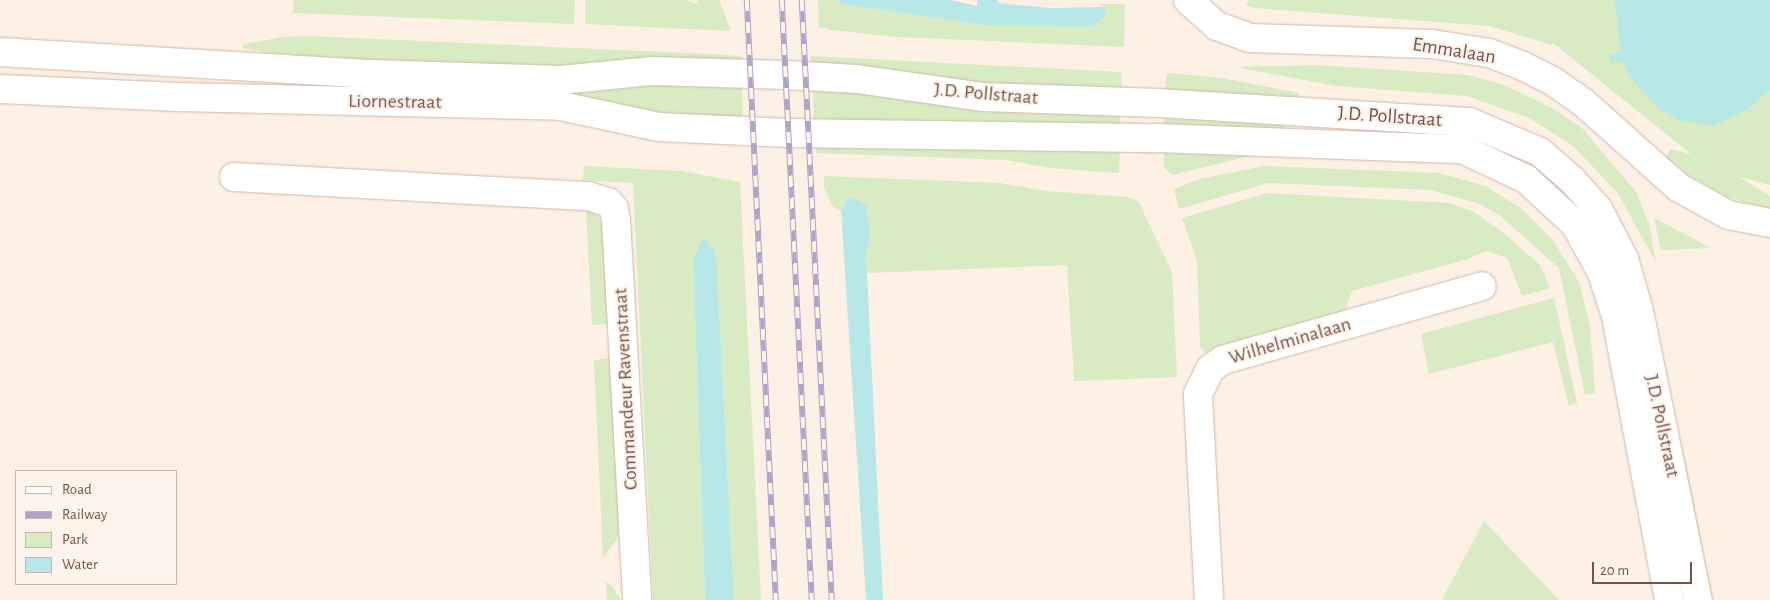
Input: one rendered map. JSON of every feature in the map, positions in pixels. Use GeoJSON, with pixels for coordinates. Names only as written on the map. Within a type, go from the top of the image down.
{"type":"FeatureCollection","features":[{"type":"Feature","properties":{"kind":"street","name":"Emmalaan"},"geometry":{"type":"LineString","coordinates":[[1188,0],[1217,26],[1250,38],[1432,44],[1489,53],[1523,66],[1552,80],[1584,103],[1678,187],[1728,215],[1770,224]]}},
{"type":"Feature","properties":{"kind":"street","name":"Liornestraat"},"geometry":{"type":"LineString","coordinates":[[0,52],[372,74],[551,80],[651,71],[750,73]]}},
{"type":"Feature","properties":{"kind":"street","name":"J.D. Pollstraat"},"geometry":{"type":"LineString","coordinates":[[750,73],[857,79],[984,97],[1158,103],[1469,122],[1540,152],[1572,180],[1598,209],[1624,258],[1639,311],[1698,600]]}},
{"type":"Feature","properties":{"kind":"street","name":"Liornestraat"},"geometry":{"type":"LineString","coordinates":[[0,89],[178,97],[561,106],[659,127],[789,133]]}},
{"type":"Feature","properties":{"kind":"street","name":"J.D. Pollstraat"},"geometry":{"type":"LineString","coordinates":[[789,133],[994,134],[1404,144],[1462,149],[1495,161],[1526,178],[1575,224],[1602,273],[1616,316],[1669,600]]}},
{"type":"Feature","properties":{"kind":"street","name":"Commandeur Ravenstraat"},"geometry":{"type":"LineString","coordinates":[[234,177],[588,196],[608,202],[614,208],[637,600]]}},
{"type":"Feature","properties":{"kind":"street","name":"Wilhelminalaan"},"geometry":{"type":"LineString","coordinates":[[1209,600],[1198,394],[1210,369],[1222,360],[1482,286]]}},
{"type":"Feature","properties":{"kind":"green space"},"geometry":{"type":"Polygon","coordinates":[[[294,0],[575,0],[574,24],[293,13],[294,0]]]}},
{"type":"Feature","properties":{"kind":"green space"},"geometry":{"type":"Polygon","coordinates":[[[585,0],[686,0],[696,4],[698,0],[719,0],[731,31],[585,24],[585,0]]]}},
{"type":"Feature","properties":{"kind":"green space"},"geometry":{"type":"Polygon","coordinates":[[[818,0],[838,0],[841,4],[984,25],[1106,7],[1098,4],[1125,4],[1124,47],[898,37],[832,30],[819,27],[818,0]]]}},
{"type":"Feature","properties":{"kind":"green space"},"geometry":{"type":"Polygon","coordinates":[[[1249,0],[1770,0],[1770,185],[1739,177],[1770,196],[1770,210],[1728,197],[1689,176],[1666,157],[1670,149],[1691,154],[1553,43],[1551,45],[1490,26],[1255,8],[1246,6],[1249,0]]]}},
{"type":"Feature","properties":{"kind":"green space"},"geometry":{"type":"Polygon","coordinates":[[[309,36],[709,54],[741,56],[741,61],[559,70],[312,60],[242,48],[244,44],[283,37],[309,36]]]}},
{"type":"Feature","properties":{"kind":"green space"},"geometry":{"type":"Polygon","coordinates":[[[811,56],[1121,72],[1122,93],[988,87],[812,65],[811,56]]]}},
{"type":"Feature","properties":{"kind":"green space"},"geometry":{"type":"Polygon","coordinates":[[[1317,65],[1468,75],[1504,85],[1552,108],[1582,128],[1636,192],[1649,224],[1656,262],[1617,192],[1573,146],[1529,118],[1467,96],[1336,86],[1235,67],[1317,65]]]}},
{"type":"Feature","properties":{"kind":"green space"},"geometry":{"type":"Polygon","coordinates":[[[1169,73],[1222,78],[1299,93],[1298,103],[1165,95],[1166,76],[1169,73]]]}},
{"type":"Feature","properties":{"kind":"green space"},"geometry":{"type":"Polygon","coordinates":[[[643,83],[742,83],[743,121],[661,115],[542,89],[643,83]]]}},
{"type":"Feature","properties":{"kind":"green space"},"geometry":{"type":"Polygon","coordinates":[[[813,87],[1120,112],[1120,131],[814,125],[813,87]]]}},
{"type":"Feature","properties":{"kind":"green space"},"geometry":{"type":"Polygon","coordinates":[[[1164,113],[1286,120],[1285,130],[1164,133],[1164,113]]]}},
{"type":"Feature","properties":{"kind":"green space"},"geometry":{"type":"Polygon","coordinates":[[[816,145],[1120,148],[1119,173],[1050,168],[1007,160],[816,153],[816,145]]]}},
{"type":"Feature","properties":{"kind":"green space"},"geometry":{"type":"Polygon","coordinates":[[[1164,151],[1258,154],[1172,175],[1164,168],[1164,151]]]}},
{"type":"Feature","properties":{"kind":"green space"},"geometry":{"type":"Polygon","coordinates":[[[584,166],[681,171],[740,182],[761,600],[734,600],[717,269],[708,240],[696,250],[693,258],[705,600],[653,600],[633,183],[583,180],[584,166]]]}},
{"type":"Feature","properties":{"kind":"green space"},"geometry":{"type":"Polygon","coordinates":[[[1265,166],[1439,173],[1485,186],[1521,208],[1552,239],[1578,280],[1590,325],[1595,393],[1585,395],[1559,268],[1499,215],[1480,204],[1431,190],[1268,183],[1179,209],[1174,189],[1200,179],[1265,166]]]}},
{"type":"Feature","properties":{"kind":"green space"},"geometry":{"type":"Polygon","coordinates":[[[824,176],[1000,183],[1046,191],[1126,197],[1138,201],[1172,272],[1177,377],[1074,381],[1067,265],[867,273],[866,254],[870,236],[849,197],[841,211],[833,207],[824,187],[824,176]]]}},
{"type":"Feature","properties":{"kind":"green space"},"geometry":{"type":"Polygon","coordinates":[[[1267,193],[1450,203],[1474,212],[1501,231],[1540,265],[1550,288],[1522,296],[1507,258],[1486,251],[1468,259],[1352,291],[1343,317],[1205,352],[1200,347],[1197,260],[1182,218],[1267,193]]]}},
{"type":"Feature","properties":{"kind":"green space"},"geometry":{"type":"Polygon","coordinates":[[[586,208],[599,217],[604,228],[609,324],[592,325],[586,208]]]}},
{"type":"Feature","properties":{"kind":"green space"},"geometry":{"type":"Polygon","coordinates":[[[1654,218],[1711,248],[1661,250],[1654,218]]]}},
{"type":"Feature","properties":{"kind":"green space"},"geometry":{"type":"Polygon","coordinates":[[[1554,298],[1577,403],[1569,406],[1553,342],[1429,374],[1421,334],[1554,298]]]}},
{"type":"Feature","properties":{"kind":"green space"},"geometry":{"type":"Polygon","coordinates":[[[611,358],[619,522],[617,539],[603,558],[594,360],[611,358]]]}},
{"type":"Feature","properties":{"kind":"green space"},"geometry":{"type":"Polygon","coordinates":[[[1681,444],[1713,600],[1706,600],[1676,450],[1681,444]]]}},
{"type":"Feature","properties":{"kind":"green space"},"geometry":{"type":"Polygon","coordinates":[[[1484,521],[1559,600],[1442,600],[1484,521]]]}},
{"type":"Feature","properties":{"kind":"green space"},"geometry":{"type":"Polygon","coordinates":[[[606,582],[612,586],[621,600],[607,600],[606,582]]]}},
{"type":"Feature","properties":{"kind":"water"},"geometry":{"type":"Polygon","coordinates":[[[838,0],[950,0],[977,6],[977,0],[998,0],[998,3],[1050,8],[1106,7],[1105,17],[1092,27],[984,25],[841,4],[838,0]]]}},
{"type":"Feature","properties":{"kind":"water"},"geometry":{"type":"Polygon","coordinates":[[[1614,0],[1770,0],[1770,90],[1747,110],[1713,126],[1679,120],[1661,111],[1627,74],[1622,61],[1611,63],[1609,55],[1621,52],[1614,0]]]}},
{"type":"Feature","properties":{"kind":"water"},"geometry":{"type":"Polygon","coordinates":[[[849,197],[866,205],[870,237],[866,254],[883,600],[866,600],[841,211],[849,197]]]}},
{"type":"Feature","properties":{"kind":"water"},"geometry":{"type":"Polygon","coordinates":[[[703,239],[708,239],[709,245],[715,250],[717,269],[734,600],[705,600],[693,258],[703,239]]]}},
{"type":"Feature","properties":{"kind":"railway"},"geometry":{"type":"LineString","coordinates":[[747,0],[776,600]]}},
{"type":"Feature","properties":{"kind":"railway"},"geometry":{"type":"LineString","coordinates":[[782,0],[812,600]]}},
{"type":"Feature","properties":{"kind":"railway"},"geometry":{"type":"LineString","coordinates":[[802,0],[832,600]]}}]}
